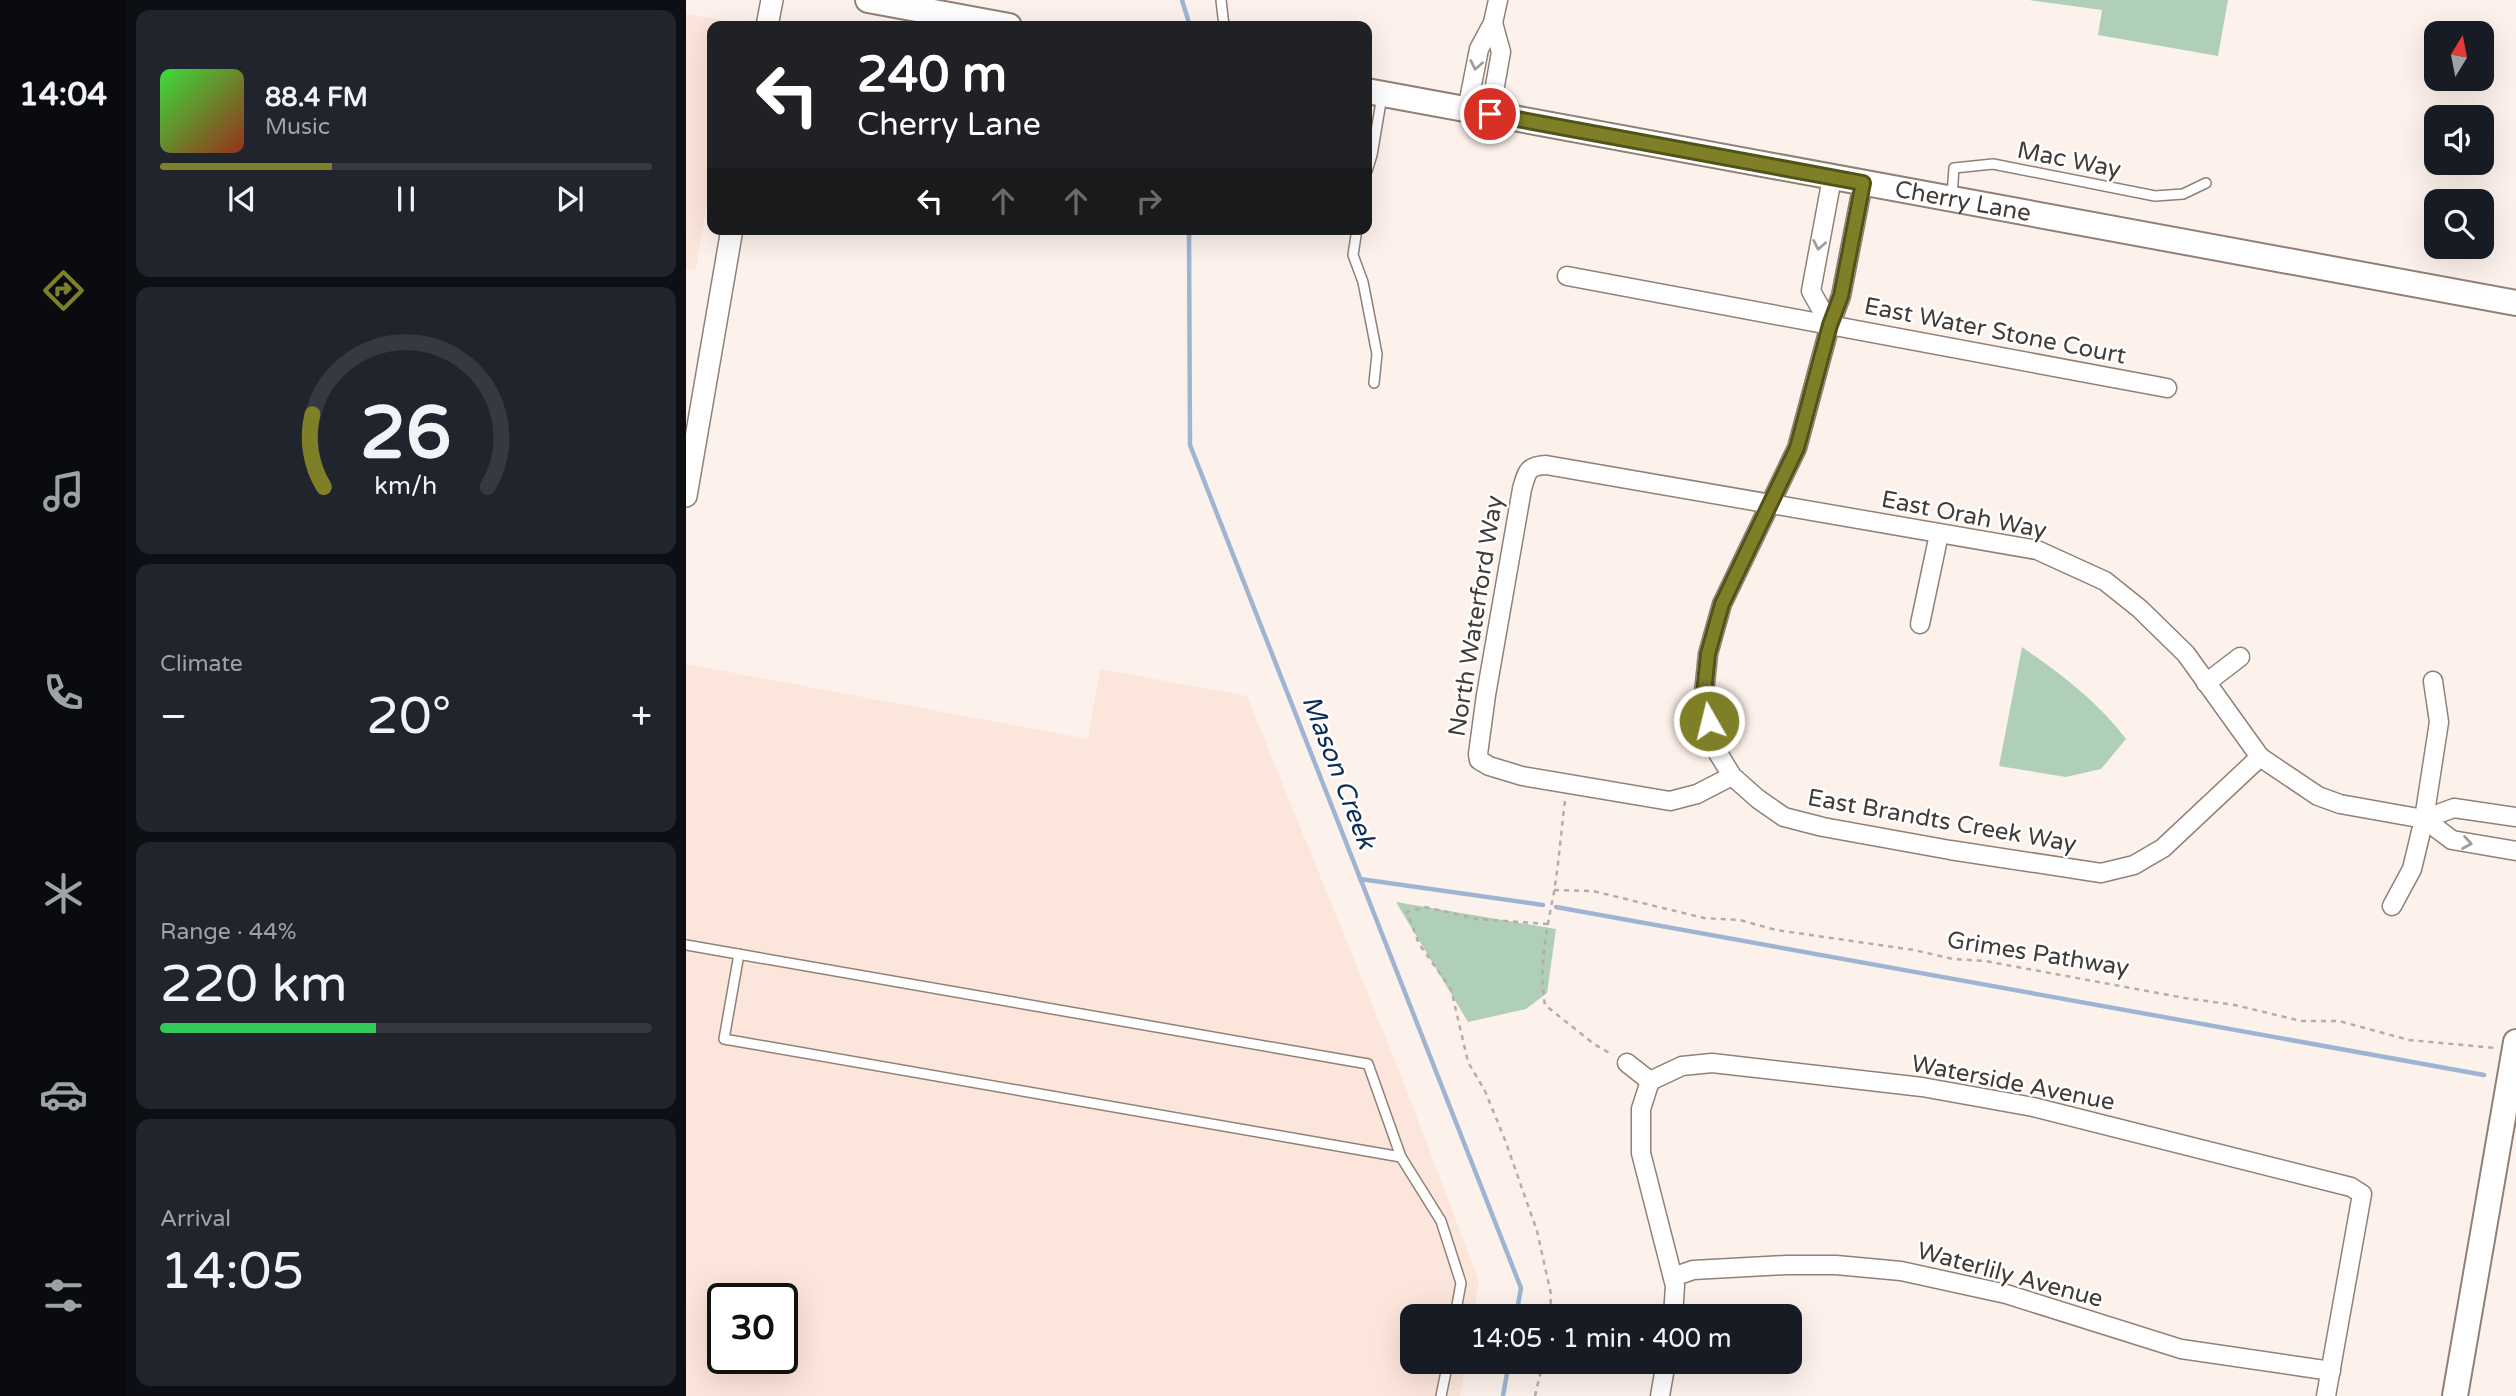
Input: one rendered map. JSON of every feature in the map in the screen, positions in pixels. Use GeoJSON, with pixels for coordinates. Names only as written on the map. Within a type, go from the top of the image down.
{"type":"FeatureCollection","features":[{"type":"Feature","properties":{"kind":"main road"},"geometry":{"type":"LineString","coordinates":[[868,0],[982,21]]}},
{"type":"Feature","properties":{"kind":"main road","name":"Cherry Lane"},"geometry":{"type":"LineString","coordinates":[[1374,93],[2516,303]]}},
{"type":"Feature","properties":{"kind":"main road"},"geometry":{"type":"LineString","coordinates":[[2455,1396],[2515,1046]]}},
{"type":"Feature","properties":{"kind":"street"},"geometry":{"type":"LineString","coordinates":[[768,21],[772,0]]}},
{"type":"Feature","properties":{"kind":"street"},"geometry":{"type":"LineString","coordinates":[[1478,112],[1501,52],[1493,23],[1497,0]]}},
{"type":"Feature","properties":{"kind":"street"},"geometry":{"type":"LineString","coordinates":[[1830,325],[1811,291],[1832,178]]}},
{"type":"Feature","properties":{"kind":"street","name":"East Brandts Creek Way"},"geometry":{"type":"LineString","coordinates":[[1863,183],[1841,296],[1830,325],[1797,448],[1722,604],[1708,654],[1704,693],[1709,721],[1718,752],[1732,776],[1784,817],[1823,827],[1950,850],[2101,873],[2134,865],[2163,848],[2260,757]]}},
{"type":"Feature","properties":{"kind":"street"},"geometry":{"type":"LineString","coordinates":[[686,496],[731,235]]}},
{"type":"Feature","properties":{"kind":"street","name":"East Water Stone Court"},"geometry":{"type":"LineString","coordinates":[[1567,276],[2167,388]]}},
{"type":"Feature","properties":{"kind":"street","name":"East Orah Way"},"geometry":{"type":"LineString","coordinates":[[1528,471],[1534,466],[1546,465],[2037,550],[2105,581],[2140,609],[2186,654],[2260,757],[2318,796],[2340,804],[2424,819],[2452,840],[2516,851]]}},
{"type":"Feature","properties":{"kind":"street","name":"North Waterford Way"},"geometry":{"type":"LineString","coordinates":[[1528,471],[1517,516],[1486,695],[1479,760],[1489,766],[1522,776],[1670,801],[1697,794],[1732,776]]}},
{"type":"Feature","properties":{"kind":"street"},"geometry":{"type":"LineString","coordinates":[[1920,624],[1939,534]]}},
{"type":"Feature","properties":{"kind":"street"},"geometry":{"type":"LineString","coordinates":[[2206,683],[2240,657]]}},
{"type":"Feature","properties":{"kind":"street"},"geometry":{"type":"LineString","coordinates":[[2392,906],[2412,869],[2424,819],[2440,722],[2433,681]]}},
{"type":"Feature","properties":{"kind":"street","name":"East Orah Way"},"geometry":{"type":"LineString","coordinates":[[2424,819],[2454,808],[2516,817]]}},
{"type":"Feature","properties":{"kind":"street"},"geometry":{"type":"LineString","coordinates":[[1627,1063],[1650,1081],[1641,1109],[1642,1153],[1675,1286],[1674,1304]]}},
{"type":"Feature","properties":{"kind":"street","name":"Waterside Avenue"},"geometry":{"type":"LineString","coordinates":[[1650,1081],[1682,1066],[1712,1063],[1922,1087],[2033,1108],[2351,1188],[2362,1194],[2331,1371]]}},
{"type":"Feature","properties":{"kind":"street","name":"Waterlily Avenue"},"geometry":{"type":"LineString","coordinates":[[1673,1277],[1693,1270],[1786,1265],[1836,1265],[1900,1271],[2006,1294],[2180,1349],[2331,1371]]}},
{"type":"Feature","properties":{"kind":"street"},"geometry":{"type":"LineString","coordinates":[[2326,1396],[2331,1371]]}},
{"type":"Feature","properties":{"kind":"street"},"geometry":{"type":"LineString","coordinates":[[1660,1396],[1664,1374]]}},
{"type":"Feature","properties":{"kind":"lane"},"geometry":{"type":"LineString","coordinates":[[1221,0],[1223,21]]}},
{"type":"Feature","properties":{"kind":"lane"},"geometry":{"type":"LineString","coordinates":[[1372,155],[1374,93]]}},
{"type":"Feature","properties":{"kind":"lane","name":"Mac Way"},"geometry":{"type":"LineString","coordinates":[[1952,200],[1954,168],[1993,164],[2155,196],[2183,194],[2206,183]]}},
{"type":"Feature","properties":{"kind":"lane"},"geometry":{"type":"LineString","coordinates":[[1356,235],[1353,255],[1363,282],[1377,354],[1374,383]]}},
{"type":"Feature","properties":{"kind":"lane"},"geometry":{"type":"LineString","coordinates":[[686,945],[1368,1064],[1401,1157],[1441,1221],[1461,1283],[1457,1304]]}},
{"type":"Feature","properties":{"kind":"lane"},"geometry":{"type":"LineString","coordinates":[[739,954],[724,1039],[1401,1157]]}},
{"type":"Feature","properties":{"kind":"lane"},"geometry":{"type":"LineString","coordinates":[[1441,1396],[1445,1374]]}},
{"type":"Feature","properties":{"kind":"path"},"geometry":{"type":"LineString","coordinates":[[1568,784],[1548,924],[1542,990],[1545,1005],[1594,1044],[1627,1063]]}},
{"type":"Feature","properties":{"kind":"path","name":"Grimes Pathway"},"geometry":{"type":"LineString","coordinates":[[1554,890],[1593,891],[1704,918],[1740,920],[1776,930],[1914,950],[1953,959],[1985,961],[2235,1005],[2301,1021],[2339,1021],[2409,1040],[2515,1046]]}},
{"type":"Feature","properties":{"kind":"path"},"geometry":{"type":"LineString","coordinates":[[1548,924],[1478,919],[1425,906],[1406,912],[1419,944],[1451,989],[1468,1062],[1485,1091],[1537,1231],[1551,1294],[1551,1304]]}},
{"type":"Feature","properties":{"kind":"path"},"geometry":{"type":"LineString","coordinates":[[1535,1396],[1540,1374]]}},
{"type":"Feature","properties":{"kind":"shaded area"},"geometry":{"type":"Polygon","coordinates":[[[686,14],[728,21],[707,21],[707,201],[696,270],[686,269],[686,14]]]}},
{"type":"Feature","properties":{"kind":"shaded area"},"geometry":{"type":"Polygon","coordinates":[[[686,664],[1088,739],[1100,669],[1247,696],[1402,1078],[1479,1281],[1475,1304],[1400,1304],[1400,1374],[1464,1374],[1460,1396],[686,1396],[686,664]]]}},
{"type":"Feature","properties":{"kind":"green space"},"geometry":{"type":"Polygon","coordinates":[[[2029,0],[2228,0],[2218,56],[2098,35],[2102,10],[2029,0]]]}},
{"type":"Feature","properties":{"kind":"green space"},"geometry":{"type":"Polygon","coordinates":[[[2022,647],[2090,700],[2126,739],[2101,769],[2066,777],[1999,766],[2022,647]]]}},
{"type":"Feature","properties":{"kind":"green space"},"geometry":{"type":"Polygon","coordinates":[[[1396,902],[1556,929],[1547,993],[1526,1009],[1468,1022],[1396,902]]]}},
{"type":"Feature","properties":{"kind":"waterway","name":"Mason Creek"},"geometry":{"type":"LineString","coordinates":[[1182,0],[1188,21]]}},
{"type":"Feature","properties":{"kind":"waterway","name":"Mason Creek"},"geometry":{"type":"LineString","coordinates":[[1189,235],[1190,445],[1521,1288],[1518,1304]]}},
{"type":"Feature","properties":{"kind":"waterway"},"geometry":{"type":"LineString","coordinates":[[1360,879],[1543,905]]}},
{"type":"Feature","properties":{"kind":"waterway"},"geometry":{"type":"LineString","coordinates":[[1556,907],[2484,1075]]}},
{"type":"Feature","properties":{"kind":"waterway","name":"Mason Creek"},"geometry":{"type":"LineString","coordinates":[[1503,1396],[1507,1374]]}},
{"type":"Feature","properties":{"kind":"route"},"geometry":{"type":"LineString","coordinates":[[1490,114],[1863,183],[1841,296],[1830,325],[1797,448],[1722,604],[1708,654],[1704,693],[1709,721]]}}]}
